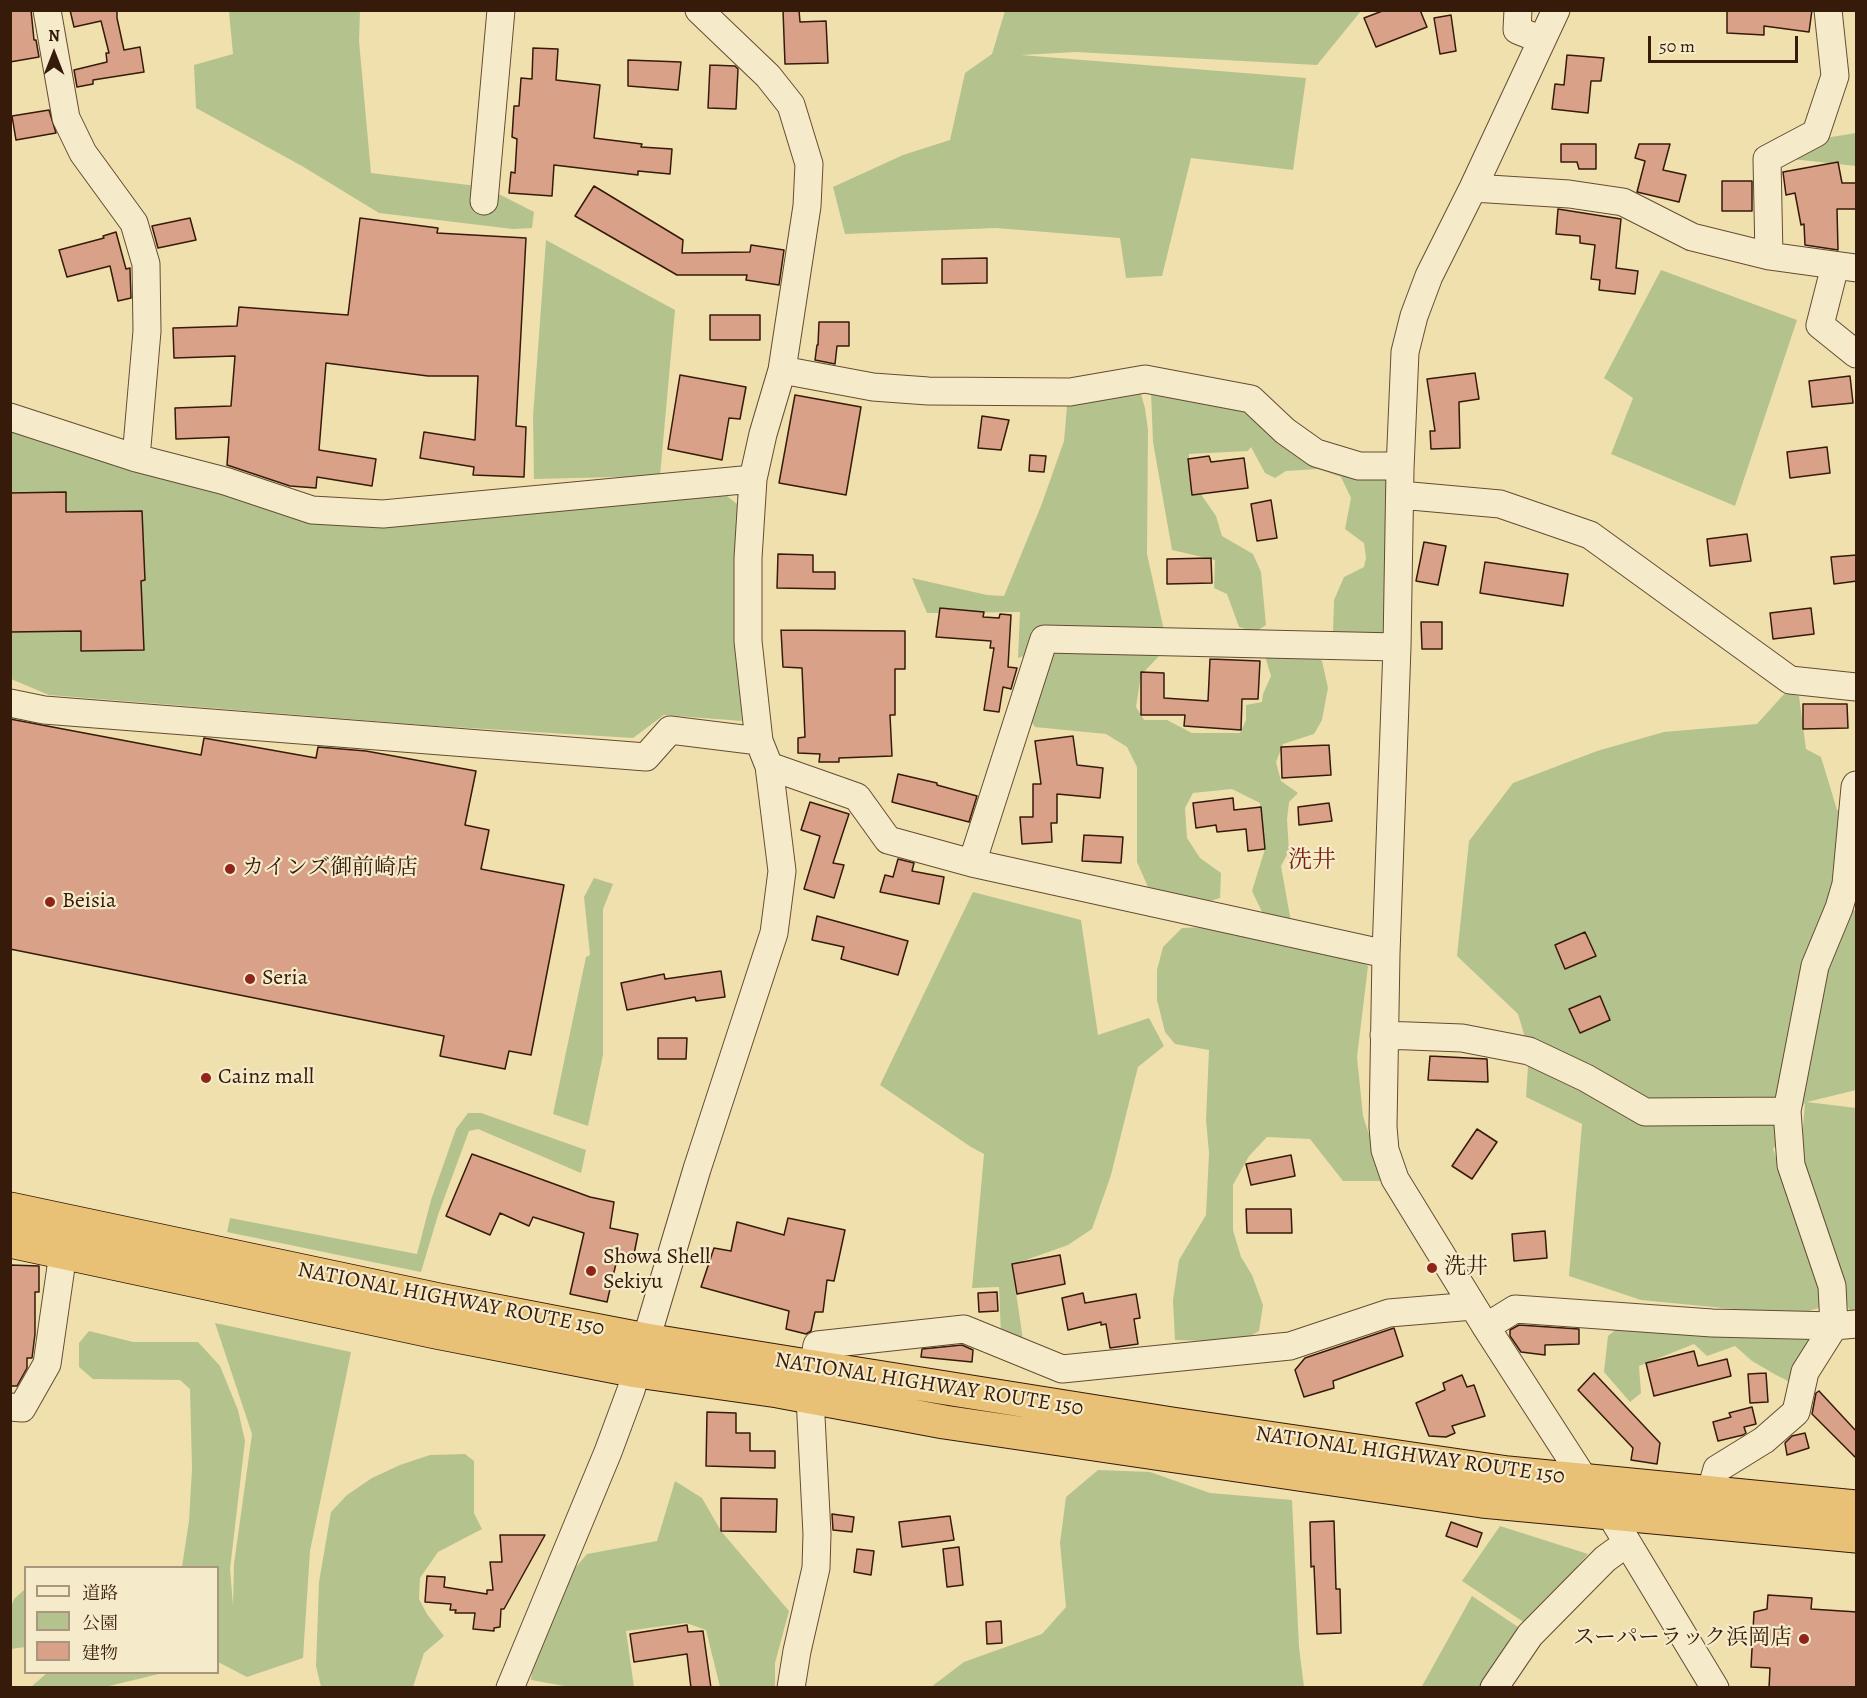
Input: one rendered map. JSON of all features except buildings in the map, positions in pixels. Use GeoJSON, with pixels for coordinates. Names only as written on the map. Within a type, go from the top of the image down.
{"type":"FeatureCollection","features":[{"type":"Feature","properties":{"kind":"highway","name":"NATIONAL HIGHWAY ROUTE 150"},"geometry":{"type":"LineString","coordinates":[[10,1209],[439,1300],[646,1340],[812,1382],[944,1422],[1482,1501],[1857,1536]]}},
{"type":"Feature","properties":{"kind":"highway","name":"NATIONAL HIGHWAY ROUTE 150"},"geometry":{"type":"LineString","coordinates":[[10,1241],[436,1332],[637,1371],[812,1382],[1172,1424],[1508,1473],[1857,1507]]}},
{"type":"Feature","properties":{"kind":"street"},"geometry":{"type":"LineString","coordinates":[[47,10],[66,118],[83,153],[134,223],[146,264],[147,331],[136,458]]}},
{"type":"Feature","properties":{"kind":"street"},"geometry":{"type":"LineString","coordinates":[[484,201],[501,10]]}},
{"type":"Feature","properties":{"kind":"street"},"geometry":{"type":"LineString","coordinates":[[510,1688],[608,1452],[631,1390],[697,1169],[774,933],[782,871],[769,766],[759,741],[748,641],[748,558],[753,479],[763,434],[782,370],[807,206],[808,164],[791,105],[768,76],[699,10]]}},
{"type":"Feature","properties":{"kind":"street"},"geometry":{"type":"LineString","coordinates":[[1518,10],[1517,30],[1542,40]]}},
{"type":"Feature","properties":{"kind":"street"},"geometry":{"type":"LineString","coordinates":[[1556,10],[1429,276],[1414,316],[1405,352],[1386,954],[1383,1127],[1385,1150],[1395,1179],[1584,1479],[1610,1514],[1715,1688]]}},
{"type":"Feature","properties":{"kind":"street"},"geometry":{"type":"LineString","coordinates":[[1769,256],[1767,159],[1816,134],[1835,76],[1828,10]]}},
{"type":"Feature","properties":{"kind":"street"},"geometry":{"type":"LineString","coordinates":[[1473,188],[1569,194],[1623,202],[1692,237],[1769,256],[1846,267],[1820,326],[1857,354]]}},
{"type":"Feature","properties":{"kind":"street"},"geometry":{"type":"LineString","coordinates":[[782,370],[873,387],[928,391],[1070,392],[1145,379],[1251,399],[1285,431],[1316,453],[1359,466],[1400,466]]}},
{"type":"Feature","properties":{"kind":"street"},"geometry":{"type":"LineString","coordinates":[[10,417],[136,458],[225,481],[312,510],[383,514],[753,479]]}},
{"type":"Feature","properties":{"kind":"street"},"geometry":{"type":"LineString","coordinates":[[1400,495],[1500,504],[1590,536],[1790,680],[1857,687]]}},
{"type":"Feature","properties":{"kind":"street"},"geometry":{"type":"LineString","coordinates":[[972,864],[1044,639],[1397,647]]}},
{"type":"Feature","properties":{"kind":"street"},"geometry":{"type":"LineString","coordinates":[[10,703],[44,710],[646,757],[670,730],[759,741]]}},
{"type":"Feature","properties":{"kind":"street"},"geometry":{"type":"LineString","coordinates":[[769,766],[857,797],[888,840],[972,864],[1386,954]]}},
{"type":"Feature","properties":{"kind":"street"},"geometry":{"type":"LineString","coordinates":[[1845,1325],[1791,1165],[1787,1111],[1815,966],[1846,885],[1857,785]]}},
{"type":"Feature","properties":{"kind":"street"},"geometry":{"type":"LineString","coordinates":[[1384,1035],[1462,1038],[1529,1051],[1586,1078],[1645,1112],[1787,1111]]}},
{"type":"Feature","properties":{"kind":"street"},"geometry":{"type":"LineString","coordinates":[[10,1407],[22,1408],[47,1364],[63,1252]]}},
{"type":"Feature","properties":{"kind":"street"},"geometry":{"type":"LineString","coordinates":[[791,1688],[797,1650],[816,1568],[812,1382],[817,1345],[964,1329],[1062,1368],[1290,1346],[1389,1313],[1480,1316],[1515,1308],[1712,1323],[1845,1325]]}},
{"type":"Feature","properties":{"kind":"street"},"geometry":{"type":"LineString","coordinates":[[1710,1492],[1717,1469],[1764,1440],[1796,1412],[1805,1372],[1845,1325]]}},
{"type":"Feature","properties":{"kind":"street"},"geometry":{"type":"LineString","coordinates":[[1494,1688],[1530,1635],[1605,1559],[1627,1542]]}},
{"type":"Feature","properties":{"kind":"green space"},"geometry":{"type":"Polygon","coordinates":[[[1005,10],[1361,11],[1317,65],[1076,52],[1021,55],[1306,78],[1293,170],[1191,158],[1162,276],[1126,278],[1120,238],[996,228],[845,234],[833,187],[903,155],[950,140],[965,73],[992,54],[1005,10]]]}},
{"type":"Feature","properties":{"kind":"green space"},"geometry":{"type":"Polygon","coordinates":[[[214,11],[360,11],[359,41],[371,173],[485,187],[534,212],[532,228],[513,229],[379,213],[302,166],[196,108],[194,65],[233,54],[229,12],[214,11]]]}},
{"type":"Feature","properties":{"kind":"green space"},"geometry":{"type":"Polygon","coordinates":[[[1856,133],[1856,166],[1792,159],[1825,138],[1856,133]]]}},
{"type":"Feature","properties":{"kind":"green space"},"geometry":{"type":"Polygon","coordinates":[[[546,240],[675,310],[660,476],[534,479],[533,416],[546,240]]]}},
{"type":"Feature","properties":{"kind":"green space"},"geometry":{"type":"Polygon","coordinates":[[[1661,270],[1797,320],[1735,506],[1611,454],[1633,398],[1604,378],[1661,270]]]}},
{"type":"Feature","properties":{"kind":"green space"},"geometry":{"type":"Polygon","coordinates":[[[1139,387],[1148,430],[1147,554],[1163,626],[1162,642],[1156,645],[1160,655],[1141,675],[1136,707],[1144,720],[1167,720],[1192,733],[1240,733],[1246,720],[1246,705],[1262,702],[1271,676],[1265,656],[1311,652],[1322,661],[1328,688],[1322,720],[1314,734],[1283,744],[1276,762],[1281,781],[1298,793],[1289,802],[1287,820],[1289,851],[1281,866],[1291,922],[1264,916],[1252,891],[1265,849],[1260,803],[1232,789],[1193,793],[1185,808],[1187,838],[1200,858],[1221,873],[1220,898],[1204,903],[1148,887],[1137,862],[1137,767],[1127,747],[1106,734],[1035,727],[1028,717],[1034,653],[1018,658],[1020,612],[927,613],[912,578],[987,595],[1004,596],[1041,506],[1064,441],[1068,395],[1139,387]]]}},
{"type":"Feature","properties":{"kind":"green space"},"geometry":{"type":"Polygon","coordinates":[[[1151,392],[1237,396],[1316,453],[1400,469],[1400,644],[1333,633],[1334,600],[1344,577],[1364,567],[1366,558],[1364,543],[1345,529],[1351,498],[1341,477],[1318,469],[1286,471],[1275,478],[1265,473],[1251,447],[1248,451],[1189,454],[1189,477],[1216,516],[1222,536],[1253,554],[1261,572],[1266,625],[1255,632],[1239,627],[1227,594],[1214,588],[1215,560],[1172,550],[1153,442],[1151,392]]]}},
{"type":"Feature","properties":{"kind":"green space"},"geometry":{"type":"Polygon","coordinates":[[[10,428],[316,520],[722,492],[741,507],[736,636],[742,721],[664,715],[633,738],[436,726],[49,695],[11,679],[10,428]]]}},
{"type":"Feature","properties":{"kind":"green space"},"geometry":{"type":"Polygon","coordinates":[[[1785,693],[1799,696],[1806,749],[1821,757],[1837,810],[1856,813],[1851,907],[1856,912],[1856,1090],[1807,1102],[1856,1108],[1856,1313],[1850,1313],[1800,1161],[1805,1103],[1773,1149],[1829,1305],[1795,1315],[1641,1300],[1569,1276],[1582,1124],[1526,1097],[1529,1051],[1518,1014],[1457,956],[1469,841],[1513,783],[1597,751],[1664,732],[1757,724],[1785,693]]]}},
{"type":"Feature","properties":{"kind":"green space"},"geometry":{"type":"Polygon","coordinates":[[[594,878],[613,884],[603,909],[603,1055],[588,1126],[553,1114],[586,957],[590,955],[584,897],[594,878]]]}},
{"type":"Feature","properties":{"kind":"green space"},"geometry":{"type":"Polygon","coordinates":[[[973,892],[1081,920],[1098,1035],[1149,1018],[1164,1046],[1138,1067],[1111,1175],[1092,1229],[1068,1245],[1012,1265],[1023,1340],[1001,1334],[999,1287],[972,1288],[984,1154],[880,1085],[973,892]]]}},
{"type":"Feature","properties":{"kind":"green space"},"geometry":{"type":"Polygon","coordinates":[[[1231,926],[1355,959],[1368,966],[1357,1057],[1363,1116],[1382,1181],[1343,1181],[1310,1139],[1267,1137],[1249,1156],[1233,1185],[1233,1230],[1241,1257],[1252,1275],[1263,1305],[1259,1331],[1240,1342],[1175,1340],[1173,1300],[1179,1260],[1206,1215],[1209,1153],[1206,1120],[1209,1050],[1175,1044],[1165,1032],[1157,1000],[1157,970],[1163,947],[1182,928],[1231,926]]]}},
{"type":"Feature","properties":{"kind":"green space"},"geometry":{"type":"Polygon","coordinates":[[[468,1113],[481,1113],[586,1150],[581,1173],[478,1129],[469,1131],[438,1215],[421,1272],[227,1232],[230,1218],[417,1254],[431,1200],[456,1129],[468,1113]]]}},
{"type":"Feature","properties":{"kind":"green space"},"geometry":{"type":"Polygon","coordinates":[[[215,1323],[351,1352],[310,1551],[303,1658],[247,1677],[219,1663],[219,1566],[182,1566],[189,1521],[192,1469],[190,1389],[180,1380],[93,1379],[79,1367],[79,1343],[89,1331],[133,1342],[198,1342],[220,1366],[238,1410],[245,1441],[230,1569],[233,1605],[234,1564],[252,1434],[215,1323]]]}},
{"type":"Feature","properties":{"kind":"green space"},"geometry":{"type":"Polygon","coordinates":[[[1617,1329],[1815,1336],[1798,1386],[1752,1361],[1735,1346],[1707,1356],[1694,1344],[1639,1366],[1641,1393],[1630,1402],[1604,1372],[1608,1336],[1617,1329]]]}},
{"type":"Feature","properties":{"kind":"green space"},"geometry":{"type":"Polygon","coordinates":[[[465,1454],[474,1461],[474,1513],[482,1529],[438,1552],[420,1578],[419,1599],[444,1636],[424,1653],[413,1687],[321,1687],[316,1666],[319,1582],[331,1512],[347,1495],[372,1478],[400,1465],[430,1455],[465,1454]]]}},
{"type":"Feature","properties":{"kind":"green space"},"geometry":{"type":"Polygon","coordinates":[[[1098,1470],[1150,1472],[1210,1493],[1292,1500],[1299,1647],[1304,1687],[931,1687],[964,1662],[1042,1634],[1066,1607],[1060,1543],[1066,1497],[1098,1470]]]}},
{"type":"Feature","properties":{"kind":"green space"},"geometry":{"type":"Polygon","coordinates":[[[675,1481],[702,1498],[721,1531],[789,1611],[775,1663],[775,1687],[720,1687],[706,1630],[686,1623],[626,1631],[634,1687],[570,1687],[531,1680],[540,1622],[554,1593],[587,1554],[657,1541],[675,1481]]]}},
{"type":"Feature","properties":{"kind":"green space"},"geometry":{"type":"Polygon","coordinates":[[[1500,1526],[1588,1554],[1528,1625],[1462,1581],[1500,1526]]]}},
{"type":"Feature","properties":{"kind":"green space"},"geometry":{"type":"Polygon","coordinates":[[[24,1590],[24,1647],[11,1649],[11,1607],[14,1599],[24,1590]]]}},
{"type":"Feature","properties":{"kind":"green space"},"geometry":{"type":"Polygon","coordinates":[[[1472,1596],[1530,1635],[1485,1687],[1421,1688],[1472,1596]]]}},
{"type":"Feature","properties":{"kind":"green space"},"geometry":{"type":"Polygon","coordinates":[[[46,1674],[159,1674],[105,1687],[31,1687],[46,1674]]]}},
{"type":"Feature","properties":{"kind":"place","name":"カインズ御前崎店"},"geometry":{"type":"Point","coordinates":[230,869]}},
{"type":"Feature","properties":{"kind":"place","name":"Beisia"},"geometry":{"type":"Point","coordinates":[50,902]}},
{"type":"Feature","properties":{"kind":"place","name":"Seria"},"geometry":{"type":"Point","coordinates":[250,979]}},
{"type":"Feature","properties":{"kind":"place","name":"Cainz mall"},"geometry":{"type":"Point","coordinates":[206,1078]}},
{"type":"Feature","properties":{"kind":"place","name":"洗井"},"geometry":{"type":"Point","coordinates":[1432,1268]}},
{"type":"Feature","properties":{"kind":"place","name":"Showa Shell Sekiyu"},"geometry":{"type":"Point","coordinates":[591,1271]}},
{"type":"Feature","properties":{"kind":"place","name":"スーパーラック浜岡店"},"geometry":{"type":"Point","coordinates":[1804,1639]}},
{"type":"Feature","properties":{"kind":"district","name":"洗井"},"geometry":{"type":"Point","coordinates":[1312,861]}}]}
